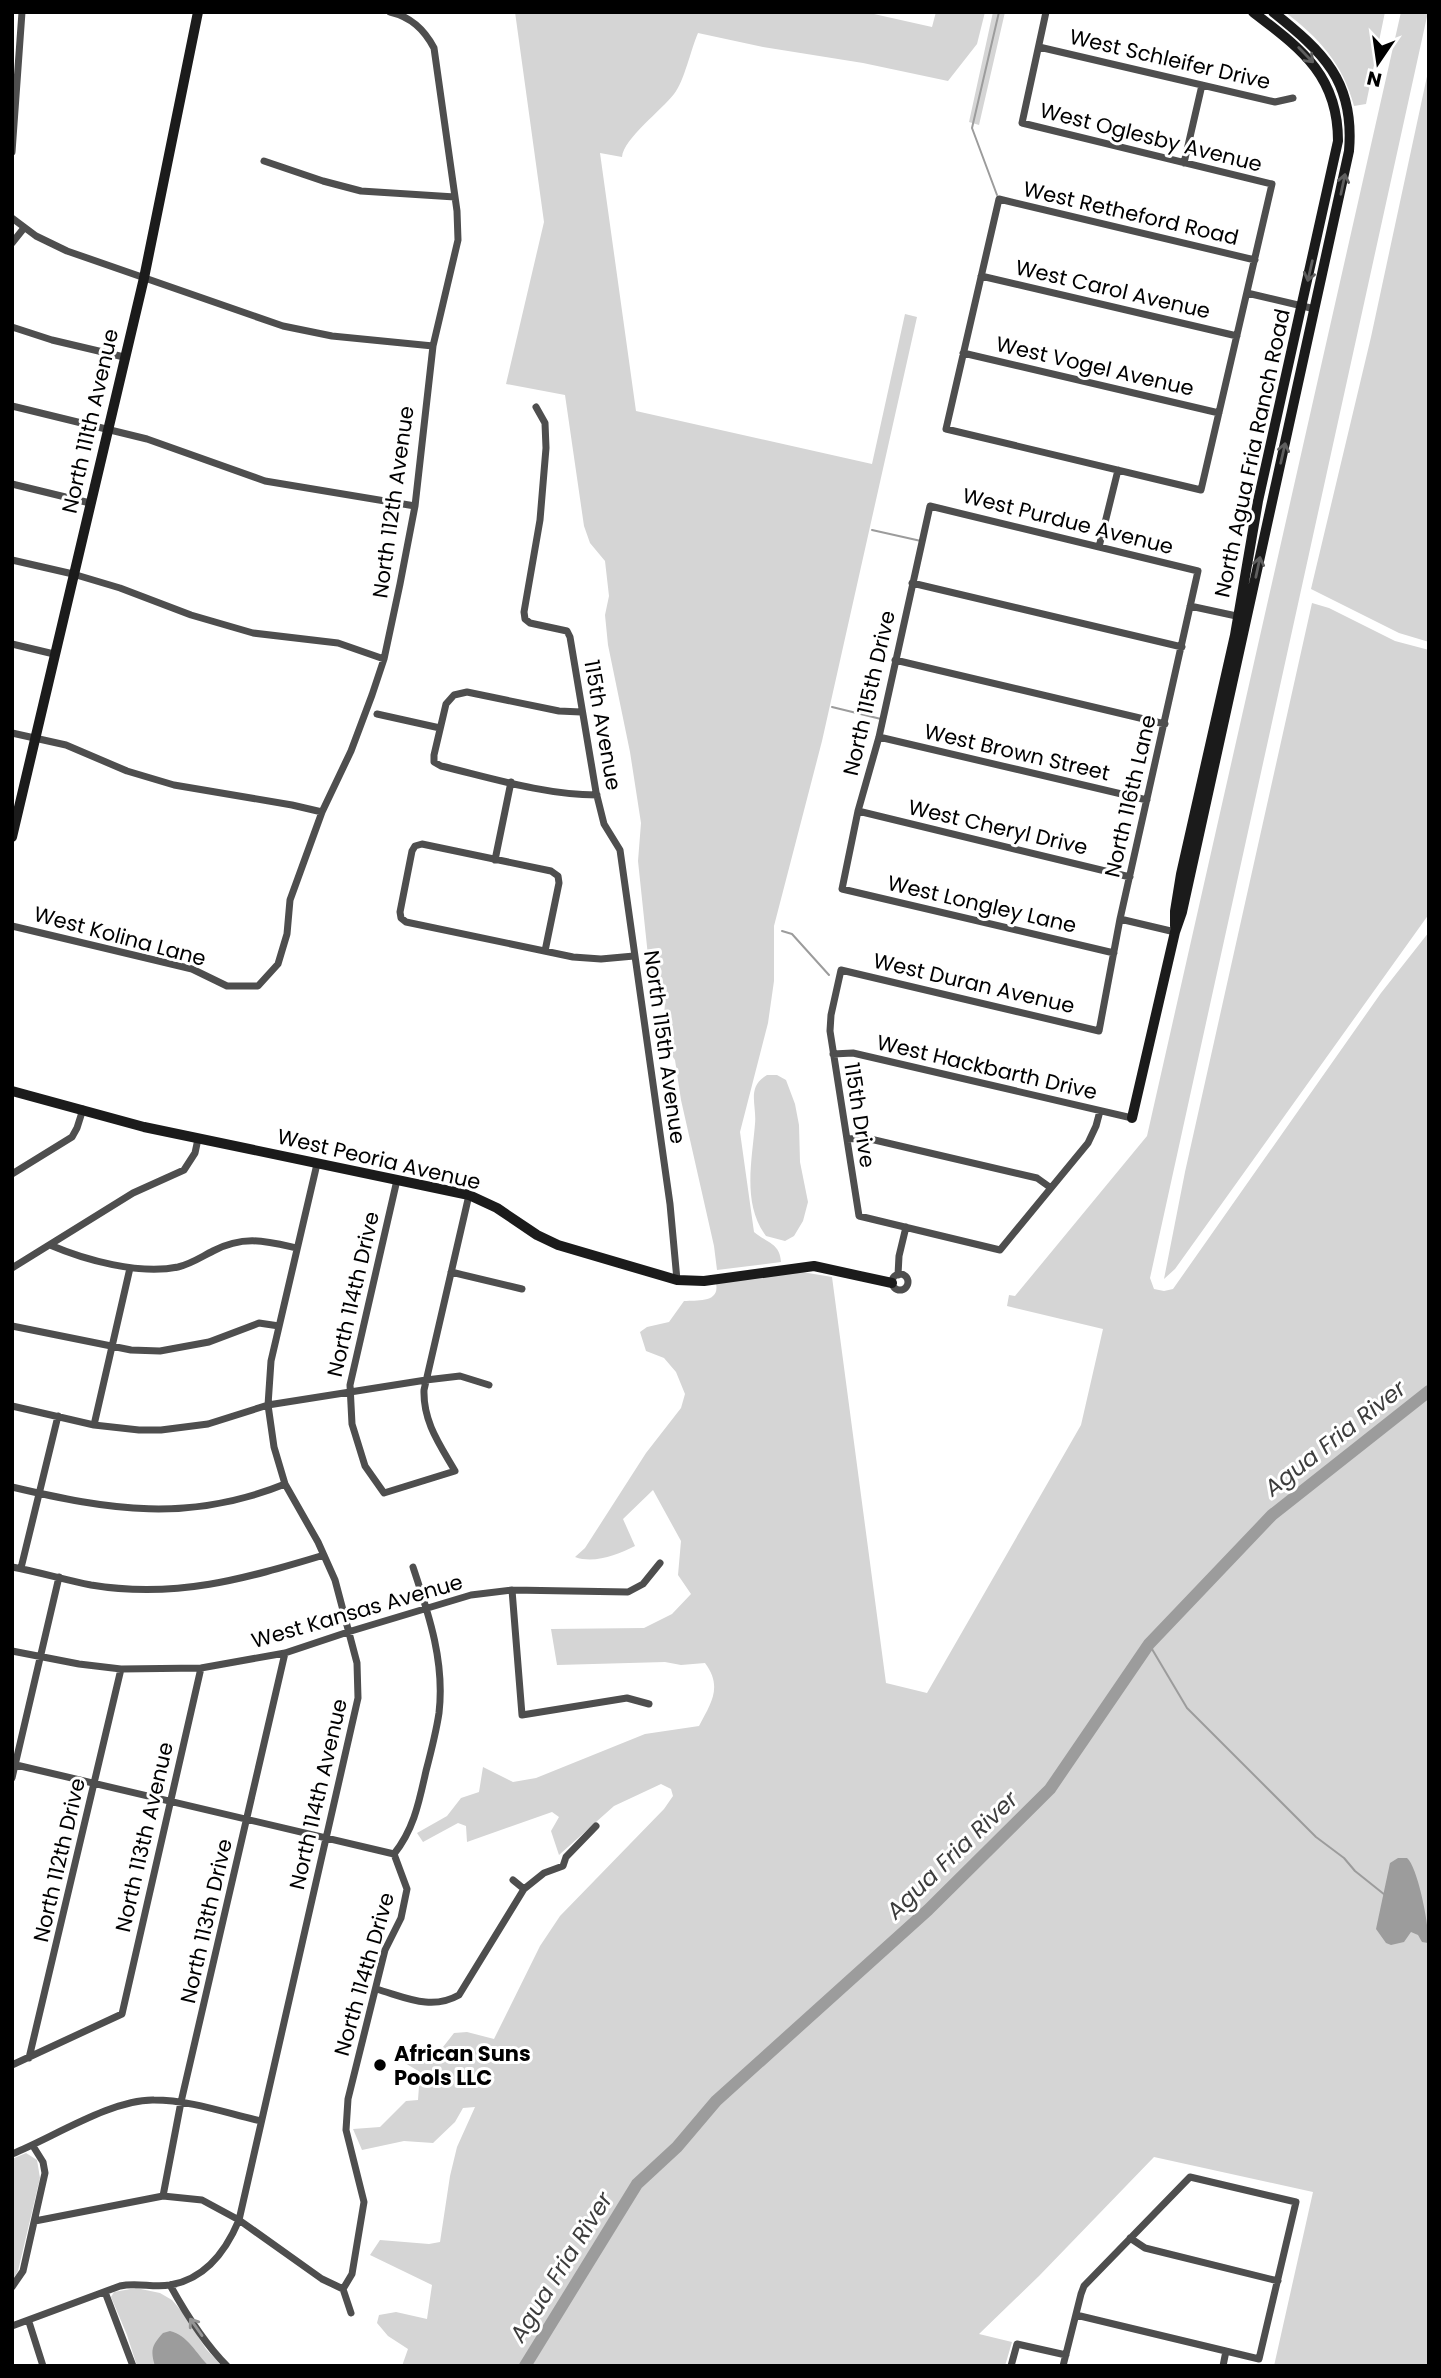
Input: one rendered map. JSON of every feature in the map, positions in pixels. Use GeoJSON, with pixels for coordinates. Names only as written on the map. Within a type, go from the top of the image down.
{"type":"FeatureCollection","features":[{"type":"Feature","properties":{"kind":"street"},"geometry":{"type":"LineString","coordinates":[[12,152],[22,12]]}},
{"type":"Feature","properties":{"kind":"street","name":"North 111th Avenue"},"geometry":{"type":"LineString","coordinates":[[12,837],[14,819],[36,737],[144,278],[198,12]]}},
{"type":"Feature","properties":{"kind":"street","name":"North 112th Avenue"},"geometry":{"type":"LineString","coordinates":[[258,986],[278,964],[286,934],[290,900],[322,812],[351,751],[384,659],[415,506],[433,346],[458,240],[456,197],[434,48],[426,34],[402,15],[390,12]]}},
{"type":"Feature","properties":{"kind":"street"},"geometry":{"type":"LineString","coordinates":[[1039,47],[1046,12]]}},
{"type":"Feature","properties":{"kind":"street","name":"North Agua Fria Ranch Road"},"geometry":{"type":"LineString","coordinates":[[1242,617],[1258,501],[1336,154],[1337,118],[1331,94],[1313,63],[1253,12]]}},
{"type":"Feature","properties":{"kind":"street","name":"North Agua Fria Ranch Road"},"geometry":{"type":"LineString","coordinates":[[1132,1118],[1175,932],[1175,911],[1181,874],[1347,164],[1350,138],[1348,112],[1341,86],[1316,48],[1273,12]]}},
{"type":"Feature","properties":{"kind":"street","name":"West Schleifer Drive"},"geometry":{"type":"LineString","coordinates":[[1039,47],[1275,102],[1293,98]]}},
{"type":"Feature","properties":{"kind":"street","name":"West Oglesby Avenue"},"geometry":{"type":"LineString","coordinates":[[1039,47],[1022,123],[1272,184],[1255,260]]}},
{"type":"Feature","properties":{"kind":"street"},"geometry":{"type":"LineString","coordinates":[[1184,163],[1202,85]]}},
{"type":"Feature","properties":{"kind":"street"},"geometry":{"type":"LineString","coordinates":[[264,161],[361,191],[456,197]]}},
{"type":"Feature","properties":{"kind":"street","name":"West Retheford Road"},"geometry":{"type":"LineString","coordinates":[[981,276],[999,199],[1255,260]]}},
{"type":"Feature","properties":{"kind":"street"},"geometry":{"type":"LineString","coordinates":[[12,218],[58,248],[283,326],[332,336],[433,346]]}},
{"type":"Feature","properties":{"kind":"street"},"geometry":{"type":"LineString","coordinates":[[12,243],[24,228]]}},
{"type":"Feature","properties":{"kind":"street"},"geometry":{"type":"LineString","coordinates":[[981,276],[946,429],[1201,490],[1255,260]]}},
{"type":"Feature","properties":{"kind":"street","name":"West Carol Avenue"},"geometry":{"type":"LineString","coordinates":[[981,276],[1237,336]]}},
{"type":"Feature","properties":{"kind":"street"},"geometry":{"type":"LineString","coordinates":[[1247,293],[1315,309]]}},
{"type":"Feature","properties":{"kind":"street"},"geometry":{"type":"LineString","coordinates":[[12,327],[52,340],[124,357]]}},
{"type":"Feature","properties":{"kind":"street","name":"West Vogel Avenue"},"geometry":{"type":"LineString","coordinates":[[963,353],[1219,413]]}},
{"type":"Feature","properties":{"kind":"street"},"geometry":{"type":"LineString","coordinates":[[12,406],[147,439],[265,481],[415,506]]}},
{"type":"Feature","properties":{"kind":"street","name":"115th Avenue"},"geometry":{"type":"LineString","coordinates":[[536,407],[545,424],[546,448],[540,520],[524,611],[525,619],[530,623],[567,631],[570,637],[604,824]]}},
{"type":"Feature","properties":{"kind":"street"},"geometry":{"type":"LineString","coordinates":[[1099,547],[1118,470]]}},
{"type":"Feature","properties":{"kind":"street"},"geometry":{"type":"LineString","coordinates":[[12,484],[90,503]]}},
{"type":"Feature","properties":{"kind":"street","name":"West Purdue Avenue"},"geometry":{"type":"LineString","coordinates":[[930,506],[1198,571]]}},
{"type":"Feature","properties":{"kind":"street","name":"North 115th Drive"},"geometry":{"type":"LineString","coordinates":[[842,889],[930,506]]}},
{"type":"Feature","properties":{"kind":"street"},"geometry":{"type":"LineString","coordinates":[[12,560],[120,588],[191,615],[253,632],[338,643],[384,659]]}},
{"type":"Feature","properties":{"kind":"street","name":"North 116th Lane"},"geometry":{"type":"LineString","coordinates":[[1100,1031],[1120,919],[1198,571]]}},
{"type":"Feature","properties":{"kind":"street"},"geometry":{"type":"LineString","coordinates":[[912,583],[1182,647]]}},
{"type":"Feature","properties":{"kind":"street"},"geometry":{"type":"LineString","coordinates":[[1191,606],[1242,617]]}},
{"type":"Feature","properties":{"kind":"street"},"geometry":{"type":"LineString","coordinates":[[12,644],[54,654]]}},
{"type":"Feature","properties":{"kind":"street"},"geometry":{"type":"LineString","coordinates":[[895,660],[1165,724]]}},
{"type":"Feature","properties":{"kind":"street"},"geometry":{"type":"LineString","coordinates":[[582,712],[559,711],[467,692],[454,695],[446,704],[434,755],[435,762],[441,766],[574,795],[597,795]]}},
{"type":"Feature","properties":{"kind":"street"},"geometry":{"type":"LineString","coordinates":[[377,714],[440,728]]}},
{"type":"Feature","properties":{"kind":"street"},"geometry":{"type":"LineString","coordinates":[[12,733],[66,745],[127,771],[174,785],[322,812]]}},
{"type":"Feature","properties":{"kind":"street","name":"West Brown Street"},"geometry":{"type":"LineString","coordinates":[[879,737],[1147,800]]}},
{"type":"Feature","properties":{"kind":"street"},"geometry":{"type":"LineString","coordinates":[[495,859],[511,782]]}},
{"type":"Feature","properties":{"kind":"street","name":"West Cheryl Drive"},"geometry":{"type":"LineString","coordinates":[[858,811],[1130,877]]}},
{"type":"Feature","properties":{"kind":"street","name":"North 115th Avenue"},"geometry":{"type":"LineString","coordinates":[[604,824],[620,850],[670,1204],[677,1280]]}},
{"type":"Feature","properties":{"kind":"street"},"geometry":{"type":"LineString","coordinates":[[545,951],[559,883],[558,876],[551,871],[495,859],[422,844],[415,846],[400,912],[401,918],[406,922],[573,957],[601,959],[634,956]]}},
{"type":"Feature","properties":{"kind":"street","name":"West Longley Lane"},"geometry":{"type":"LineString","coordinates":[[842,889],[1114,953]]}},
{"type":"Feature","properties":{"kind":"street"},"geometry":{"type":"LineString","coordinates":[[1120,919],[1175,932]]}},
{"type":"Feature","properties":{"kind":"street","name":"West Kolina Lane"},"geometry":{"type":"LineString","coordinates":[[12,926],[192,969],[227,986],[258,986]]}},
{"type":"Feature","properties":{"kind":"street"},"geometry":{"type":"LineString","coordinates":[[829,975],[840,974]]}},
{"type":"Feature","properties":{"kind":"street","name":"West Duran Avenue"},"geometry":{"type":"LineString","coordinates":[[840,974],[1100,1031]]}},
{"type":"Feature","properties":{"kind":"street","name":"115th Drive"},"geometry":{"type":"LineString","coordinates":[[840,974],[830,1021],[859,1216],[906,1227]]}},
{"type":"Feature","properties":{"kind":"street","name":"West Hackbarth Drive"},"geometry":{"type":"LineString","coordinates":[[833,1054],[853,1053],[1132,1118]]}},
{"type":"Feature","properties":{"kind":"street","name":"West Peoria Avenue"},"geometry":{"type":"LineString","coordinates":[[12,1091],[198,1139],[469,1195],[497,1208],[537,1236],[558,1245],[677,1280],[704,1281],[814,1266],[895,1279]]}},
{"type":"Feature","properties":{"kind":"street"},"geometry":{"type":"LineString","coordinates":[[12,1174],[72,1137],[82,1109]]}},
{"type":"Feature","properties":{"kind":"street"},"geometry":{"type":"LineString","coordinates":[[895,1279],[906,1227],[1000,1250],[1088,1143],[1100,1111]]}},
{"type":"Feature","properties":{"kind":"street"},"geometry":{"type":"LineString","coordinates":[[846,1139],[866,1138],[1037,1178],[1051,1188]]}},
{"type":"Feature","properties":{"kind":"street"},"geometry":{"type":"LineString","coordinates":[[12,1268],[133,1193],[184,1170],[191,1160],[198,1139]]}},
{"type":"Feature","properties":{"kind":"street","name":"North 114th Avenue"},"geometry":{"type":"LineString","coordinates":[[170,2286],[198,2274],[220,2257],[239,2220],[358,1699],[357,1663],[335,1580],[285,1484],[274,1447],[268,1405],[270,1370],[317,1164]]}},
{"type":"Feature","properties":{"kind":"street","name":"North 114th Drive"},"geometry":{"type":"LineString","coordinates":[[397,1180],[349,1392],[352,1424],[365,1466],[384,1493],[455,1471],[428,1424],[423,1406],[426,1380]]}},
{"type":"Feature","properties":{"kind":"street"},"geometry":{"type":"LineString","coordinates":[[426,1380],[469,1195]]}},
{"type":"Feature","properties":{"kind":"street"},"geometry":{"type":"LineString","coordinates":[[50,1245],[68,1253],[130,1268],[159,1269],[180,1266],[230,1243],[248,1240],[297,1248]]}},
{"type":"Feature","properties":{"kind":"street"},"geometry":{"type":"LineString","coordinates":[[94,1425],[130,1268]]}},
{"type":"Feature","properties":{"kind":"street"},"geometry":{"type":"LineString","coordinates":[[452,1272],[522,1289]]}},
{"type":"Feature","properties":{"kind":"street"},"geometry":{"type":"LineString","coordinates":[[12,1326],[145,1351],[178,1349],[209,1342],[259,1323],[279,1326]]}},
{"type":"Feature","properties":{"kind":"street"},"geometry":{"type":"LineString","coordinates":[[12,1406],[94,1425],[139,1430],[184,1428],[231,1418],[268,1405],[426,1380],[460,1376],[489,1385]]}},
{"type":"Feature","properties":{"kind":"street"},"geometry":{"type":"LineString","coordinates":[[58,1416],[40,1494],[17,1568],[113,1587],[171,1589],[223,1584],[324,1555]]}},
{"type":"Feature","properties":{"kind":"street"},"geometry":{"type":"LineString","coordinates":[[12,1487],[106,1507],[161,1510],[230,1502],[285,1484]]}},
{"type":"Feature","properties":{"kind":"street","name":"West Kansas Avenue"},"geometry":{"type":"LineString","coordinates":[[12,1651],[121,1670],[201,1668],[285,1653],[471,1595],[512,1590],[628,1592],[643,1584],[660,1563]]}},
{"type":"Feature","properties":{"kind":"street"},"geometry":{"type":"LineString","coordinates":[[14,1765],[394,1854],[414,1822],[439,1715],[439,1659],[414,1567]]}},
{"type":"Feature","properties":{"kind":"street"},"geometry":{"type":"LineString","coordinates":[[12,1778],[59,1577]]}},
{"type":"Feature","properties":{"kind":"street"},"geometry":{"type":"LineString","coordinates":[[512,1590],[522,1715],[627,1698],[649,1704]]}},
{"type":"Feature","properties":{"kind":"street","name":"North 113th Drive"},"geometry":{"type":"LineString","coordinates":[[163,2196],[181,2102],[285,1653]]}},
{"type":"Feature","properties":{"kind":"street","name":"North 113th Avenue"},"geometry":{"type":"LineString","coordinates":[[29,2058],[122,2014],[201,1668]]}},
{"type":"Feature","properties":{"kind":"street","name":"North 112th Drive"},"geometry":{"type":"LineString","coordinates":[[29,2058],[121,1670]]}},
{"type":"Feature","properties":{"kind":"street"},"geometry":{"type":"LineString","coordinates":[[376,1989],[437,2003],[459,1995],[524,1889],[544,1872],[562,1866],[566,1857],[596,1826]]}},
{"type":"Feature","properties":{"kind":"street","name":"North 114th Drive"},"geometry":{"type":"LineString","coordinates":[[343,2289],[352,2274],[364,2202],[346,2130],[348,2099],[385,1950],[406,1903],[407,1889],[394,1854]]}},
{"type":"Feature","properties":{"kind":"street"},"geometry":{"type":"LineString","coordinates":[[513,1881],[524,1889]]}},
{"type":"Feature","properties":{"kind":"street"},"geometry":{"type":"LineString","coordinates":[[12,2066],[29,2058]]}},
{"type":"Feature","properties":{"kind":"street"},"geometry":{"type":"LineString","coordinates":[[12,2154],[119,2105],[151,2099],[181,2102],[261,2121]]}},
{"type":"Feature","properties":{"kind":"street"},"geometry":{"type":"LineString","coordinates":[[12,2287],[23,2272],[45,2173],[43,2162],[33,2146]]}},
{"type":"Feature","properties":{"kind":"street"},"geometry":{"type":"LineString","coordinates":[[1063,2366],[1076,2315],[1084,2286],[1190,2177],[1296,2202],[1259,2359],[1076,2315]]}},
{"type":"Feature","properties":{"kind":"street"},"geometry":{"type":"LineString","coordinates":[[34,2221],[163,2196],[202,2200],[239,2220],[323,2279],[343,2289],[351,2313]]}},
{"type":"Feature","properties":{"kind":"street"},"geometry":{"type":"LineString","coordinates":[[1130,2238],[1144,2249],[1278,2281]]}},
{"type":"Feature","properties":{"kind":"street"},"geometry":{"type":"LineString","coordinates":[[12,2326],[133,2284],[170,2286],[202,2336],[227,2366]]}},
{"type":"Feature","properties":{"kind":"street"},"geometry":{"type":"LineString","coordinates":[[105,2292],[133,2366]]}},
{"type":"Feature","properties":{"kind":"street"},"geometry":{"type":"LineString","coordinates":[[29,2322],[43,2366]]}},
{"type":"Feature","properties":{"kind":"street"},"geometry":{"type":"LineString","coordinates":[[1011,2366],[1017,2344],[1066,2355]]}},
{"type":"Feature","properties":{"kind":"street"},"geometry":{"type":"LineString","coordinates":[[1223,2366],[1226,2351]]}},
{"type":"Feature","properties":{"kind":"shaded area"},"geometry":{"type":"Polygon","coordinates":[[[515,12],[865,12],[932,27],[936,12],[985,12],[977,44],[948,81],[698,33],[674,94],[636,133],[622,157],[600,153],[636,411],[872,464],[905,314],[917,317],[822,741],[774,926],[774,981],[768,1023],[740,1132],[754,1232],[775,1247],[781,1262],[717,1270],[675,1060],[663,1037],[665,1001],[662,990],[655,986],[650,975],[638,861],[641,823],[630,752],[608,645],[605,615],[609,596],[605,561],[590,543],[584,526],[565,395],[506,384],[544,222],[515,12]]]}},
{"type":"Feature","properties":{"kind":"shaded area"},"geometry":{"type":"Polygon","coordinates":[[[993,12],[1005,12],[979,125],[969,122],[993,12]]]}},
{"type":"Feature","properties":{"kind":"shaded area"},"geometry":{"type":"Polygon","coordinates":[[[1285,12],[1385,12],[1366,104],[1354,106],[1343,77],[1328,53],[1285,12]]]}},
{"type":"Feature","properties":{"kind":"shaded area"},"geometry":{"type":"Polygon","coordinates":[[[1401,12],[1428,12],[1150,1278],[1154,1289],[1173,1289],[1381,993],[1429,932],[1429,2366],[1274,2366],[1313,2192],[1154,2157],[979,2334],[1012,2342],[1005,2366],[402,2366],[408,2349],[388,2336],[377,2323],[379,2315],[396,2312],[427,2319],[432,2285],[370,2255],[380,2240],[429,2244],[440,2242],[457,2147],[475,2107],[463,2108],[455,2122],[433,2143],[404,2141],[362,2150],[353,2129],[380,2127],[406,2101],[418,2100],[420,2072],[400,2060],[403,2047],[443,2047],[454,2033],[467,2032],[494,2039],[540,1946],[560,1916],[664,1809],[673,1796],[671,1789],[661,1784],[614,1806],[559,1855],[551,1831],[559,1817],[552,1812],[467,1842],[466,1826],[458,1823],[423,1842],[417,1833],[447,1816],[461,1798],[479,1792],[483,1767],[513,1782],[536,1778],[645,1734],[699,1726],[713,1695],[713,1680],[705,1663],[557,1665],[551,1629],[644,1628],[672,1614],[691,1594],[678,1575],[681,1541],[653,1490],[623,1519],[635,1546],[598,1559],[575,1557],[585,1548],[646,1453],[681,1408],[685,1394],[676,1372],[664,1358],[646,1351],[640,1332],[647,1327],[669,1322],[684,1301],[711,1297],[715,1294],[716,1283],[802,1272],[832,1277],[886,1683],[927,1693],[1081,1425],[1103,1329],[1007,1306],[1009,1295],[1015,1296],[1147,1136],[1401,12]]]}},
{"type":"Feature","properties":{"kind":"shaded area"},"geometry":{"type":"Polygon","coordinates":[[[1429,67],[1429,642],[1399,633],[1311,589],[1371,337],[1429,67]]]}},
{"type":"Feature","properties":{"kind":"shaded area"},"geometry":{"type":"Polygon","coordinates":[[[1312,603],[1329,608],[1395,641],[1429,650],[1429,914],[1175,1269],[1164,1279],[1185,1172],[1312,603]]]}},
{"type":"Feature","properties":{"kind":"shaded area"},"geometry":{"type":"Polygon","coordinates":[[[767,1075],[777,1075],[786,1080],[795,1104],[799,1125],[800,1162],[808,1202],[803,1221],[794,1236],[785,1241],[766,1236],[759,1224],[751,1196],[754,1097],[757,1085],[767,1075]]]}},
{"type":"Feature","properties":{"kind":"shaded area"},"geometry":{"type":"Polygon","coordinates":[[[1398,1858],[1407,1858],[1415,1873],[1425,1912],[1428,1943],[1422,1942],[1418,1935],[1411,1932],[1404,1942],[1391,1945],[1386,1943],[1376,1929],[1390,1863],[1398,1858]]]}},
{"type":"Feature","properties":{"kind":"shaded area"},"geometry":{"type":"Polygon","coordinates":[[[26,2153],[37,2160],[40,2178],[18,2271],[12,2281],[12,2159],[26,2153]]]}},
{"type":"Feature","properties":{"kind":"shaded area"},"geometry":{"type":"Polygon","coordinates":[[[136,2288],[160,2293],[172,2300],[206,2349],[222,2366],[137,2366],[111,2297],[114,2292],[136,2288]]]}},
{"type":"Feature","properties":{"kind":"shaded area"},"geometry":{"type":"Polygon","coordinates":[[[170,2331],[182,2336],[209,2366],[155,2366],[152,2352],[154,2344],[163,2333],[170,2331]]]}},
{"type":"Feature","properties":{"kind":"waterway"},"geometry":{"type":"LineString","coordinates":[[997,195],[972,128],[999,12]]}},
{"type":"Feature","properties":{"kind":"waterway"},"geometry":{"type":"LineString","coordinates":[[872,530],[921,541]]}},
{"type":"Feature","properties":{"kind":"waterway"},"geometry":{"type":"LineString","coordinates":[[832,707],[881,719]]}},
{"type":"Feature","properties":{"kind":"waterway"},"geometry":{"type":"LineString","coordinates":[[782,931],[792,934],[829,975]]}},
{"type":"Feature","properties":{"kind":"waterway","name":"Agua Fria River"},"geometry":{"type":"LineString","coordinates":[[525,2366],[637,2184],[677,2147],[716,2101],[928,1910],[1050,1789],[1149,1644],[1272,1515],[1429,1391]]}},
{"type":"Feature","properties":{"kind":"waterway"},"geometry":{"type":"LineString","coordinates":[[1149,1644],[1187,1708],[1316,1837],[1385,1895]]}},
{"type":"Feature","properties":{"kind":"place","name":"African Suns Pools LLC"},"geometry":{"type":"Point","coordinates":[380,2065]}}]}
